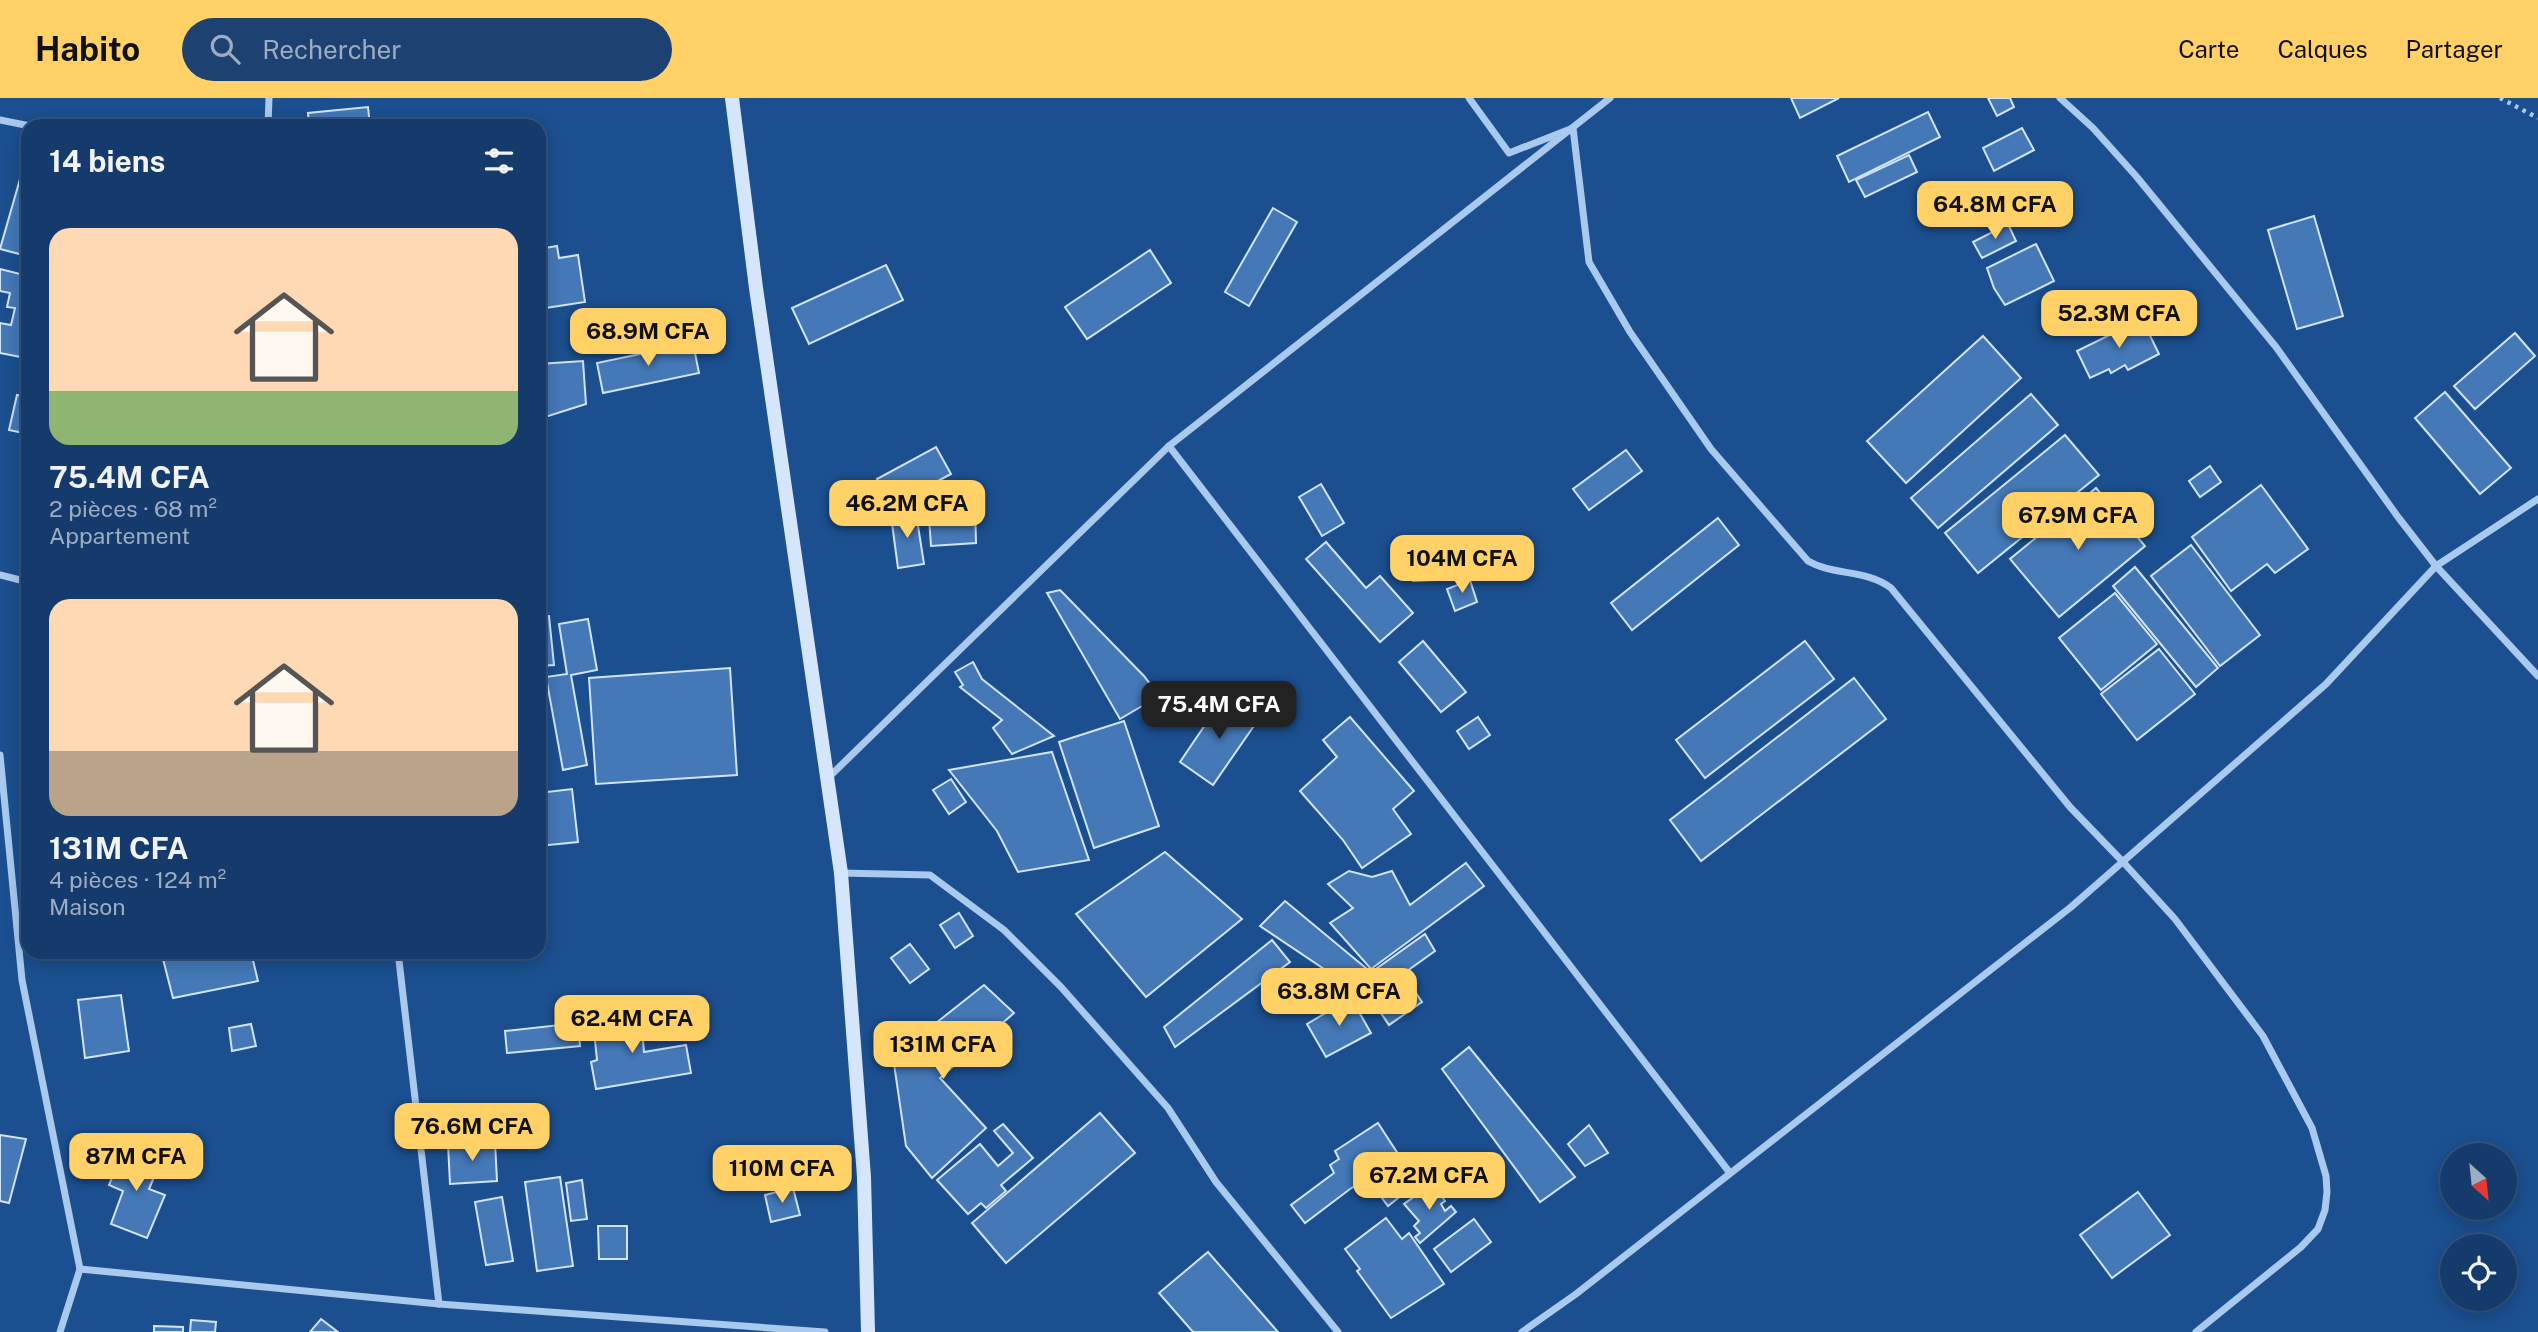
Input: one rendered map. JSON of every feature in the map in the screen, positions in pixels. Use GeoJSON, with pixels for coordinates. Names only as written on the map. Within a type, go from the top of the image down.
{"type":"FeatureCollection","features":[{"type":"Feature","properties":{"kind":"street"},"geometry":{"type":"LineString","coordinates":[[268,119],[269,98]]}},
{"type":"Feature","properties":{"kind":"street"},"geometry":{"type":"LineString","coordinates":[[732,98],[754,274],[841,873],[864,1177],[868,1332]]}},
{"type":"Feature","properties":{"kind":"street"},"geometry":{"type":"LineString","coordinates":[[1469,98],[1509,153],[1573,128]]}},
{"type":"Feature","properties":{"kind":"street"},"geometry":{"type":"LineString","coordinates":[[827,778],[1169,446],[1610,98]]}},
{"type":"Feature","properties":{"kind":"street"},"geometry":{"type":"LineString","coordinates":[[2060,98],[2093,128],[2127,166],[2276,347],[2382,496],[2436,566],[2538,676]]}},
{"type":"Feature","properties":{"kind":"street"},"geometry":{"type":"LineString","coordinates":[[0,120],[21,124]]}},
{"type":"Feature","properties":{"kind":"street"},"geometry":{"type":"LineString","coordinates":[[1573,128],[1589,262],[1630,332],[1711,449],[1808,561],[1818,566],[1878,579],[1891,588],[2070,807],[2175,919],[2263,1036],[2312,1128],[2326,1176],[2327,1192],[2325,1210],[2318,1228],[2301,1247],[2196,1332]]}},
{"type":"Feature","properties":{"kind":"street"},"geometry":{"type":"LineString","coordinates":[[1169,446],[1730,1173]]}},
{"type":"Feature","properties":{"kind":"street"},"geometry":{"type":"LineString","coordinates":[[1522,1332],[1576,1294],[2008,957],[2124,863],[2326,684],[2436,566],[2538,499]]}},
{"type":"Feature","properties":{"kind":"street"},"geometry":{"type":"LineString","coordinates":[[0,575],[21,580]]}},
{"type":"Feature","properties":{"kind":"street"},"geometry":{"type":"LineString","coordinates":[[0,755],[22,980],[80,1269],[60,1332]]}},
{"type":"Feature","properties":{"kind":"street"},"geometry":{"type":"LineString","coordinates":[[841,873],[930,875],[1004,930],[1061,987],[1168,1108],[1216,1182],[1338,1332]]}},
{"type":"Feature","properties":{"kind":"street"},"geometry":{"type":"LineString","coordinates":[[399,959],[439,1304]]}},
{"type":"Feature","properties":{"kind":"street"},"geometry":{"type":"LineString","coordinates":[[80,1269],[439,1304],[825,1332]]}},
{"type":"Feature","properties":{"kind":"path"},"geometry":{"type":"LineString","coordinates":[[2500,98],[2538,118]]}},
{"type":"Feature","properties":{"kind":"building"},"geometry":{"type":"Polygon","coordinates":[[[1791,98],[1839,98],[1800,118],[1791,98]]]}},
{"type":"Feature","properties":{"kind":"building"},"geometry":{"type":"Polygon","coordinates":[[[1988,98],[2010,98],[2014,107],[1997,116],[1988,98]]]}},
{"type":"Feature","properties":{"kind":"building"},"geometry":{"type":"Polygon","coordinates":[[[368,107],[369,119],[308,119],[308,113],[368,107]]]}},
{"type":"Feature","properties":{"kind":"building"},"geometry":{"type":"Polygon","coordinates":[[[1928,112],[1940,137],[1849,182],[1837,156],[1928,112]]]}},
{"type":"Feature","properties":{"kind":"building"},"geometry":{"type":"Polygon","coordinates":[[[2022,128],[2034,150],[1994,171],[1983,148],[2022,128]]]}},
{"type":"Feature","properties":{"kind":"building"},"geometry":{"type":"Polygon","coordinates":[[[1909,155],[1917,172],[1865,197],[1856,180],[1909,155]]]}},
{"type":"Feature","properties":{"kind":"building"},"geometry":{"type":"Polygon","coordinates":[[[20,179],[21,179],[21,254],[0,249],[20,179]]]}},
{"type":"Feature","properties":{"kind":"building"},"geometry":{"type":"Polygon","coordinates":[[[1273,208],[1297,222],[1249,306],[1225,292],[1273,208]]]}},
{"type":"Feature","properties":{"kind":"building"},"geometry":{"type":"Polygon","coordinates":[[[2314,216],[2343,316],[2297,329],[2268,230],[2314,216]]]}},
{"type":"Feature","properties":{"kind":"building"},"geometry":{"type":"Polygon","coordinates":[[[2008,224],[2016,241],[1982,258],[1973,242],[2008,224]]]}},
{"type":"Feature","properties":{"kind":"building"},"geometry":{"type":"Polygon","coordinates":[[[2036,244],[2054,281],[2005,305],[1994,288],[1987,268],[2036,244]]]}},
{"type":"Feature","properties":{"kind":"building"},"geometry":{"type":"Polygon","coordinates":[[[557,246],[559,258],[578,255],[585,302],[546,308],[546,248],[557,246]]]}},
{"type":"Feature","properties":{"kind":"building"},"geometry":{"type":"Polygon","coordinates":[[[1150,250],[1171,283],[1087,339],[1065,307],[1150,250]]]}},
{"type":"Feature","properties":{"kind":"building"},"geometry":{"type":"Polygon","coordinates":[[[886,265],[903,300],[809,344],[792,308],[886,265]]]}},
{"type":"Feature","properties":{"kind":"building"},"geometry":{"type":"Polygon","coordinates":[[[0,269],[21,274],[21,357],[0,353],[0,323],[11,325],[15,308],[7,307],[10,293],[0,291],[0,269]]]}},
{"type":"Feature","properties":{"kind":"building"},"geometry":{"type":"Polygon","coordinates":[[[2142,319],[2159,354],[2128,370],[2125,365],[2111,373],[2109,369],[2090,378],[2077,351],[2142,319]]]}},
{"type":"Feature","properties":{"kind":"building"},"geometry":{"type":"Polygon","coordinates":[[[2515,333],[2535,356],[2475,409],[2454,386],[2515,333]]]}},
{"type":"Feature","properties":{"kind":"building"},"geometry":{"type":"Polygon","coordinates":[[[1983,336],[2021,378],[1906,483],[1867,441],[1983,336]]]}},
{"type":"Feature","properties":{"kind":"building"},"geometry":{"type":"Polygon","coordinates":[[[693,343],[699,373],[603,393],[597,363],[693,343]]]}},
{"type":"Feature","properties":{"kind":"building"},"geometry":{"type":"Polygon","coordinates":[[[583,361],[586,404],[546,417],[546,364],[583,361]]]}},
{"type":"Feature","properties":{"kind":"building"},"geometry":{"type":"Polygon","coordinates":[[[2445,392],[2511,468],[2480,494],[2415,418],[2445,392]]]}},
{"type":"Feature","properties":{"kind":"building"},"geometry":{"type":"Polygon","coordinates":[[[2031,394],[2058,425],[1938,528],[1911,498],[2031,394]]]}},
{"type":"Feature","properties":{"kind":"building"},"geometry":{"type":"Polygon","coordinates":[[[17,395],[21,396],[21,433],[9,430],[17,395]]]}},
{"type":"Feature","properties":{"kind":"building"},"geometry":{"type":"Polygon","coordinates":[[[2065,435],[2099,475],[1978,573],[1945,533],[2065,435]]]}},
{"type":"Feature","properties":{"kind":"building"},"geometry":{"type":"Polygon","coordinates":[[[936,447],[951,474],[891,506],[877,479],[936,447]]]}},
{"type":"Feature","properties":{"kind":"building"},"geometry":{"type":"Polygon","coordinates":[[[1626,450],[1642,471],[1589,510],[1573,489],[1626,450]]]}},
{"type":"Feature","properties":{"kind":"building"},"geometry":{"type":"Polygon","coordinates":[[[2210,466],[2221,482],[2200,497],[2189,481],[2210,466]]]}},
{"type":"Feature","properties":{"kind":"building"},"geometry":{"type":"Polygon","coordinates":[[[1321,484],[1344,523],[1322,536],[1299,497],[1321,484]]]}},
{"type":"Feature","properties":{"kind":"building"},"geometry":{"type":"Polygon","coordinates":[[[2261,485],[2308,549],[2275,573],[2267,564],[2231,591],[2192,537],[2261,485]]]}},
{"type":"Feature","properties":{"kind":"building"},"geometry":{"type":"Polygon","coordinates":[[[2096,488],[2145,546],[2059,617],[2010,559],[2096,488]]]}},
{"type":"Feature","properties":{"kind":"building"},"geometry":{"type":"Polygon","coordinates":[[[975,502],[976,543],[931,546],[928,504],[975,502]]]}},
{"type":"Feature","properties":{"kind":"building"},"geometry":{"type":"Polygon","coordinates":[[[916,513],[924,564],[898,568],[891,516],[916,513]]]}},
{"type":"Feature","properties":{"kind":"building"},"geometry":{"type":"Polygon","coordinates":[[[1718,518],[1739,545],[1632,630],[1611,603],[1718,518]]]}},
{"type":"Feature","properties":{"kind":"building"},"geometry":{"type":"Polygon","coordinates":[[[1326,542],[1366,588],[1380,576],[1413,613],[1380,642],[1306,559],[1326,542]]]}},
{"type":"Feature","properties":{"kind":"building"},"geometry":{"type":"Polygon","coordinates":[[[2191,545],[2260,635],[2220,666],[2151,576],[2191,545]]]}},
{"type":"Feature","properties":{"kind":"building"},"geometry":{"type":"Polygon","coordinates":[[[1458,546],[1459,579],[1413,581],[1412,547],[1458,546]]]}},
{"type":"Feature","properties":{"kind":"building"},"geometry":{"type":"Polygon","coordinates":[[[2135,567],[2218,668],[2196,687],[2113,586],[2135,567]]]}},
{"type":"Feature","properties":{"kind":"building"},"geometry":{"type":"Polygon","coordinates":[[[1470,580],[1477,602],[1455,611],[1447,589],[1470,580]]]}},
{"type":"Feature","properties":{"kind":"building"},"geometry":{"type":"Polygon","coordinates":[[[1060,590],[1144,676],[1159,696],[1120,719],[1047,593],[1060,590]]]}},
{"type":"Feature","properties":{"kind":"building"},"geometry":{"type":"Polygon","coordinates":[[[2115,593],[2157,644],[2101,690],[2059,638],[2115,593]]]}},
{"type":"Feature","properties":{"kind":"building"},"geometry":{"type":"Polygon","coordinates":[[[546,616],[549,616],[554,665],[546,666],[546,616]]]}},
{"type":"Feature","properties":{"kind":"building"},"geometry":{"type":"Polygon","coordinates":[[[588,619],[597,670],[571,675],[587,765],[563,770],[546,677],[567,674],[559,624],[588,619]]]}},
{"type":"Feature","properties":{"kind":"building"},"geometry":{"type":"Polygon","coordinates":[[[1423,641],[1466,692],[1441,712],[1399,662],[1423,641]]]}},
{"type":"Feature","properties":{"kind":"building"},"geometry":{"type":"Polygon","coordinates":[[[1805,641],[1834,679],[1705,778],[1676,740],[1805,641]]]}},
{"type":"Feature","properties":{"kind":"building"},"geometry":{"type":"Polygon","coordinates":[[[2159,649],[2195,694],[2137,740],[2101,694],[2159,649]]]}},
{"type":"Feature","properties":{"kind":"building"},"geometry":{"type":"Polygon","coordinates":[[[973,662],[982,679],[1054,736],[1012,754],[993,728],[1002,720],[960,687],[963,685],[955,672],[973,662]]]}},
{"type":"Feature","properties":{"kind":"building"},"geometry":{"type":"Polygon","coordinates":[[[730,668],[737,775],[596,784],[589,678],[730,668]]]}},
{"type":"Feature","properties":{"kind":"building"},"geometry":{"type":"Polygon","coordinates":[[[1854,678],[1886,719],[1701,861],[1670,820],[1854,678]]]}},
{"type":"Feature","properties":{"kind":"building"},"geometry":{"type":"Polygon","coordinates":[[[1224,697],[1258,720],[1213,785],[1180,762],[1224,697]]]}},
{"type":"Feature","properties":{"kind":"building"},"geometry":{"type":"Polygon","coordinates":[[[1350,717],[1414,791],[1393,809],[1411,834],[1362,868],[1343,840],[1300,791],[1337,757],[1323,740],[1350,717]]]}},
{"type":"Feature","properties":{"kind":"building"},"geometry":{"type":"Polygon","coordinates":[[[1478,717],[1490,735],[1469,749],[1457,731],[1478,717]]]}},
{"type":"Feature","properties":{"kind":"building"},"geometry":{"type":"Polygon","coordinates":[[[1124,721],[1159,826],[1094,848],[1059,742],[1124,721]]]}},
{"type":"Feature","properties":{"kind":"building"},"geometry":{"type":"Polygon","coordinates":[[[1052,752],[1089,860],[1018,872],[997,831],[949,770],[1052,752]]]}},
{"type":"Feature","properties":{"kind":"building"},"geometry":{"type":"Polygon","coordinates":[[[951,779],[966,802],[949,814],[933,790],[951,779]]]}},
{"type":"Feature","properties":{"kind":"building"},"geometry":{"type":"Polygon","coordinates":[[[572,789],[578,842],[546,845],[546,792],[572,789]]]}},
{"type":"Feature","properties":{"kind":"building"},"geometry":{"type":"Polygon","coordinates":[[[1165,852],[1242,919],[1146,997],[1076,914],[1165,852]]]}},
{"type":"Feature","properties":{"kind":"building"},"geometry":{"type":"Polygon","coordinates":[[[1466,863],[1484,886],[1371,969],[1330,923],[1353,908],[1328,884],[1349,871],[1372,877],[1392,871],[1410,905],[1466,863]]]}},
{"type":"Feature","properties":{"kind":"building"},"geometry":{"type":"Polygon","coordinates":[[[1285,901],[1367,969],[1348,985],[1260,926],[1285,901]]]}},
{"type":"Feature","properties":{"kind":"building"},"geometry":{"type":"Polygon","coordinates":[[[959,913],[973,936],[955,948],[940,925],[959,913]]]}},
{"type":"Feature","properties":{"kind":"building"},"geometry":{"type":"Polygon","coordinates":[[[1425,934],[1435,951],[1403,974],[1422,1002],[1389,1025],[1359,981],[1425,934]]]}},
{"type":"Feature","properties":{"kind":"building"},"geometry":{"type":"Polygon","coordinates":[[[1272,940],[1290,962],[1175,1047],[1164,1027],[1272,940]]]}},
{"type":"Feature","properties":{"kind":"building"},"geometry":{"type":"Polygon","coordinates":[[[910,944],[929,969],[910,983],[891,958],[910,944]]]}},
{"type":"Feature","properties":{"kind":"building"},"geometry":{"type":"Polygon","coordinates":[[[163,959],[253,959],[258,981],[173,998],[163,959]]]}},
{"type":"Feature","properties":{"kind":"building"},"geometry":{"type":"Polygon","coordinates":[[[984,985],[1014,1013],[940,1078],[986,1128],[932,1178],[906,1146],[893,1057],[984,985]]]}},
{"type":"Feature","properties":{"kind":"building"},"geometry":{"type":"Polygon","coordinates":[[[121,995],[129,1051],[85,1058],[78,1000],[121,995]]]}},
{"type":"Feature","properties":{"kind":"building"},"geometry":{"type":"Polygon","coordinates":[[[1351,998],[1371,1033],[1326,1057],[1307,1024],[1351,998]]]}},
{"type":"Feature","properties":{"kind":"building"},"geometry":{"type":"Polygon","coordinates":[[[641,1016],[644,1052],[686,1045],[691,1073],[596,1089],[591,1062],[597,1060],[593,1021],[641,1016]]]}},
{"type":"Feature","properties":{"kind":"building"},"geometry":{"type":"Polygon","coordinates":[[[578,1023],[580,1046],[507,1053],[505,1031],[578,1023]]]}},
{"type":"Feature","properties":{"kind":"building"},"geometry":{"type":"Polygon","coordinates":[[[251,1024],[256,1046],[232,1051],[229,1028],[251,1024]]]}},
{"type":"Feature","properties":{"kind":"building"},"geometry":{"type":"Polygon","coordinates":[[[1469,1047],[1575,1177],[1540,1202],[1442,1069],[1469,1047]]]}},
{"type":"Feature","properties":{"kind":"building"},"geometry":{"type":"Polygon","coordinates":[[[1100,1113],[1135,1153],[1006,1263],[972,1223],[1100,1113]]]}},
{"type":"Feature","properties":{"kind":"building"},"geometry":{"type":"Polygon","coordinates":[[[1378,1123],[1400,1157],[1350,1189],[1305,1223],[1291,1205],[1334,1173],[1330,1165],[1339,1159],[1335,1151],[1378,1123]]]}},
{"type":"Feature","properties":{"kind":"building"},"geometry":{"type":"Polygon","coordinates":[[[1003,1124],[1033,1158],[1001,1185],[1006,1191],[986,1208],[981,1203],[968,1214],[937,1180],[980,1144],[998,1166],[1013,1153],[994,1131],[1003,1124]]]}},
{"type":"Feature","properties":{"kind":"building"},"geometry":{"type":"Polygon","coordinates":[[[1589,1125],[1608,1153],[1585,1166],[1568,1144],[1589,1125]]]}},
{"type":"Feature","properties":{"kind":"building"},"geometry":{"type":"Polygon","coordinates":[[[0,1135],[26,1139],[9,1203],[0,1201],[0,1135]]]}},
{"type":"Feature","properties":{"kind":"building"},"geometry":{"type":"Polygon","coordinates":[[[495,1142],[497,1181],[450,1184],[448,1144],[495,1142]]]}},
{"type":"Feature","properties":{"kind":"building"},"geometry":{"type":"Polygon","coordinates":[[[124,1148],[160,1163],[149,1189],[165,1195],[147,1238],[111,1224],[123,1191],[109,1185],[124,1148]]]}},
{"type":"Feature","properties":{"kind":"building"},"geometry":{"type":"Polygon","coordinates":[[[1415,1160],[1427,1175],[1388,1206],[1376,1190],[1415,1160]]]}},
{"type":"Feature","properties":{"kind":"building"},"geometry":{"type":"Polygon","coordinates":[[[560,1177],[573,1266],[537,1271],[525,1182],[560,1177]]]}},
{"type":"Feature","properties":{"kind":"building"},"geometry":{"type":"Polygon","coordinates":[[[582,1180],[587,1219],[571,1221],[566,1183],[582,1180]]]}},
{"type":"Feature","properties":{"kind":"building"},"geometry":{"type":"Polygon","coordinates":[[[793,1188],[800,1215],[771,1222],[765,1195],[793,1188]]]}},
{"type":"Feature","properties":{"kind":"building"},"geometry":{"type":"Polygon","coordinates":[[[1436,1188],[1445,1201],[1441,1204],[1445,1211],[1451,1206],[1456,1212],[1420,1243],[1415,1237],[1420,1233],[1414,1226],[1419,1221],[1404,1204],[1425,1189],[1428,1193],[1436,1188]]]}},
{"type":"Feature","properties":{"kind":"building"},"geometry":{"type":"Polygon","coordinates":[[[2138,1192],[2170,1235],[2112,1278],[2080,1235],[2138,1192]]]}},
{"type":"Feature","properties":{"kind":"building"},"geometry":{"type":"Polygon","coordinates":[[[502,1197],[513,1261],[486,1265],[475,1202],[502,1197]]]}},
{"type":"Feature","properties":{"kind":"building"},"geometry":{"type":"Polygon","coordinates":[[[1386,1218],[1402,1239],[1409,1233],[1444,1284],[1391,1318],[1357,1271],[1360,1269],[1345,1249],[1386,1218]]]}},
{"type":"Feature","properties":{"kind":"building"},"geometry":{"type":"Polygon","coordinates":[[[1474,1219],[1491,1242],[1451,1272],[1434,1249],[1474,1219]]]}},
{"type":"Feature","properties":{"kind":"building"},"geometry":{"type":"Polygon","coordinates":[[[598,1226],[627,1226],[627,1259],[599,1259],[598,1226]]]}},
{"type":"Feature","properties":{"kind":"building"},"geometry":{"type":"Polygon","coordinates":[[[1208,1252],[1278,1332],[1193,1332],[1159,1293],[1208,1252]]]}},
{"type":"Feature","properties":{"kind":"building"},"geometry":{"type":"Polygon","coordinates":[[[321,1319],[338,1332],[310,1332],[321,1319]]]}},
{"type":"Feature","properties":{"kind":"building"},"geometry":{"type":"Polygon","coordinates":[[[191,1320],[216,1322],[215,1332],[190,1332],[191,1320]]]}},
{"type":"Feature","properties":{"kind":"building"},"geometry":{"type":"Polygon","coordinates":[[[154,1326],[183,1327],[183,1332],[154,1332],[154,1326]]]}}]}
